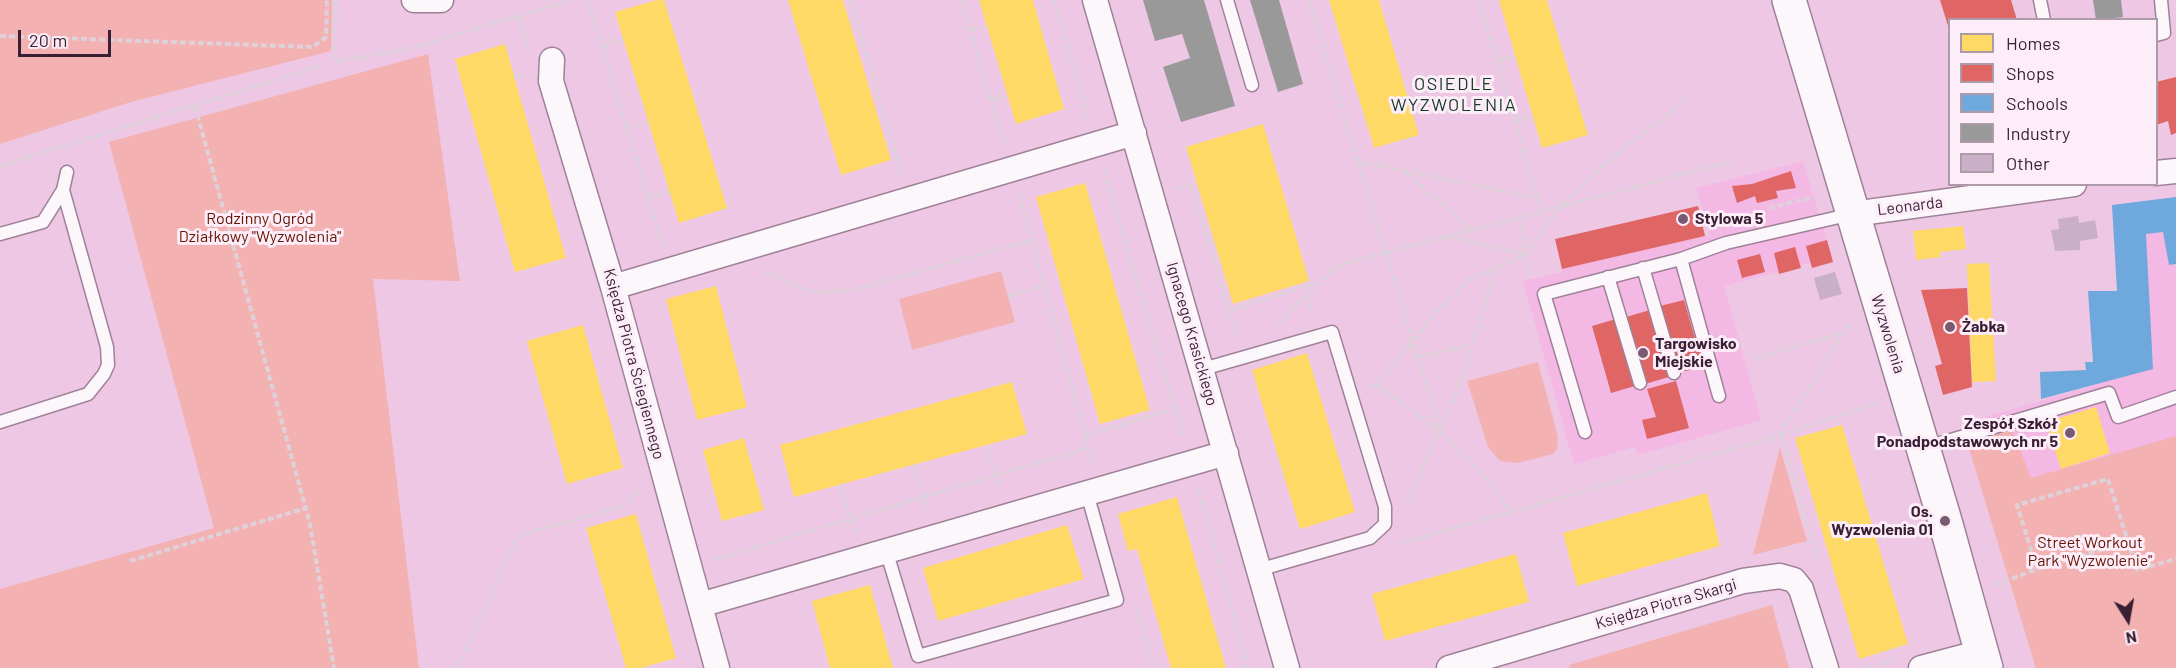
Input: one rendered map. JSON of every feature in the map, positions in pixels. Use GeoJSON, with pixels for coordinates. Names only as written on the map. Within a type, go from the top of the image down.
{"type":"FeatureCollection","features":[{"type":"Feature","properties":{"kind":"street"},"geometry":{"type":"LineString","coordinates":[[414,0],[441,0]]}},
{"type":"Feature","properties":{"kind":"street","name":"Ignacego Krasickiego"},"geometry":{"type":"LineString","coordinates":[[1095,0],[1203,369],[1287,668]]}},
{"type":"Feature","properties":{"kind":"street","name":"Wyzwolenia"},"geometry":{"type":"LineString","coordinates":[[1789,0],[1923,449],[1983,660]]}},
{"type":"Feature","properties":{"kind":"street","name":"Księdza Piotra Ściegiennego"},"geometry":{"type":"LineString","coordinates":[[552,60],[551,81],[613,286],[717,668]]}},
{"type":"Feature","properties":{"kind":"street"},"geometry":{"type":"LineString","coordinates":[[613,286],[723,254],[1009,160],[1134,132]]}},
{"type":"Feature","properties":{"kind":"street"},"geometry":{"type":"LineString","coordinates":[[2158,174],[2176,171]]}},
{"type":"Feature","properties":{"kind":"street","name":"Leonarda"},"geometry":{"type":"LineString","coordinates":[[1853,213],[2059,186]]}},
{"type":"Feature","properties":{"kind":"street"},"geometry":{"type":"LineString","coordinates":[[700,605],[1226,453]]}},
{"type":"Feature","properties":{"kind":"street","name":"Księdza Piotra Skargi"},"geometry":{"type":"LineString","coordinates":[[1449,668],[1743,581],[1780,576],[1794,580],[1801,589],[1826,668]]}},
{"type":"Feature","properties":{"kind":"street"},"geometry":{"type":"LineString","coordinates":[[1921,668],[1983,660]]}},
{"type":"Feature","properties":{"kind":"lane"},"geometry":{"type":"LineString","coordinates":[[1227,0],[1252,85]]}},
{"type":"Feature","properties":{"kind":"lane"},"geometry":{"type":"LineString","coordinates":[[2040,0],[2044,18]]}},
{"type":"Feature","properties":{"kind":"lane"},"geometry":{"type":"LineString","coordinates":[[2161,0],[2166,34]]}},
{"type":"Feature","properties":{"kind":"lane"},"geometry":{"type":"LineString","coordinates":[[0,234],[43,222],[63,190],[67,172]]}},
{"type":"Feature","properties":{"kind":"lane"},"geometry":{"type":"LineString","coordinates":[[0,422],[88,394],[108,365],[106,347],[63,190]]}},
{"type":"Feature","properties":{"kind":"lane"},"geometry":{"type":"LineString","coordinates":[[1585,432],[1544,294],[1680,259],[1726,243],[1853,213]]}},
{"type":"Feature","properties":{"kind":"lane"},"geometry":{"type":"LineString","coordinates":[[1680,259],[1719,396]]}},
{"type":"Feature","properties":{"kind":"lane"},"geometry":{"type":"LineString","coordinates":[[1643,268],[1674,373]]}},
{"type":"Feature","properties":{"kind":"lane"},"geometry":{"type":"LineString","coordinates":[[1608,277],[1640,384]]}},
{"type":"Feature","properties":{"kind":"lane"},"geometry":{"type":"LineString","coordinates":[[1203,369],[1326,334],[1350,393],[1384,507],[1384,524],[1370,538],[1258,570]]}},
{"type":"Feature","properties":{"kind":"lane"},"geometry":{"type":"LineString","coordinates":[[1923,449],[2109,393],[2118,417],[2176,397]]}},
{"type":"Feature","properties":{"kind":"lane"},"geometry":{"type":"LineString","coordinates":[[886,550],[918,656],[1117,600],[1094,491]]}},
{"type":"Feature","properties":{"kind":"path"},"geometry":{"type":"LineString","coordinates":[[0,36],[314,47],[326,37],[327,0]]}},
{"type":"Feature","properties":{"kind":"path"},"geometry":{"type":"LineString","coordinates":[[336,0],[335,62],[412,48],[572,0]]}},
{"type":"Feature","properties":{"kind":"path"},"geometry":{"type":"LineString","coordinates":[[588,0],[666,255]]}},
{"type":"Feature","properties":{"kind":"path"},"geometry":{"type":"LineString","coordinates":[[850,0],[905,184]]}},
{"type":"Feature","properties":{"kind":"path"},"geometry":{"type":"LineString","coordinates":[[962,0],[1032,240],[1085,435],[1094,491]]}},
{"type":"Feature","properties":{"kind":"path"},"geometry":{"type":"LineString","coordinates":[[1054,0],[1191,463],[1248,668]]}},
{"type":"Feature","properties":{"kind":"path"},"geometry":{"type":"LineString","coordinates":[[1309,0],[1440,430]]}},
{"type":"Feature","properties":{"kind":"path"},"geometry":{"type":"LineString","coordinates":[[1480,0],[1541,210]]}},
{"type":"Feature","properties":{"kind":"path"},"geometry":{"type":"LineString","coordinates":[[970,30],[987,26]]}},
{"type":"Feature","properties":{"kind":"path"},"geometry":{"type":"LineString","coordinates":[[602,46],[623,40]]}},
{"type":"Feature","properties":{"kind":"path"},"geometry":{"type":"LineString","coordinates":[[858,50],[864,48]]}},
{"type":"Feature","properties":{"kind":"path"},"geometry":{"type":"LineString","coordinates":[[1497,61],[1515,56]]}},
{"type":"Feature","properties":{"kind":"path"},"geometry":{"type":"LineString","coordinates":[[0,166],[321,66]]}},
{"type":"Feature","properties":{"kind":"path"},"geometry":{"type":"LineString","coordinates":[[991,100],[1007,96]]}},
{"type":"Feature","properties":{"kind":"path"},"geometry":{"type":"LineString","coordinates":[[1350,393],[1377,385],[1437,311],[1472,278],[1496,266],[1527,255],[1562,204],[1621,151],[1686,99]]}},
{"type":"Feature","properties":{"kind":"path"},"geometry":{"type":"LineString","coordinates":[[195,106],[306,508],[334,668]]}},
{"type":"Feature","properties":{"kind":"path"},"geometry":{"type":"LineString","coordinates":[[1515,121],[1533,116]]}},
{"type":"Feature","properties":{"kind":"path"},"geometry":{"type":"LineString","coordinates":[[627,128],[648,122]]}},
{"type":"Feature","properties":{"kind":"path"},"geometry":{"type":"LineString","coordinates":[[882,131],[889,130]]}},
{"type":"Feature","properties":{"kind":"path"},"geometry":{"type":"LineString","coordinates":[[1357,161],[1538,198]]}},
{"type":"Feature","properties":{"kind":"path"},"geometry":{"type":"LineString","coordinates":[[1152,194],[1191,185],[1230,310],[1249,357],[1306,294],[1339,266],[1562,204],[1730,162]]}},
{"type":"Feature","properties":{"kind":"path"},"geometry":{"type":"LineString","coordinates":[[1405,172],[1472,230]]}},
{"type":"Feature","properties":{"kind":"path"},"geometry":{"type":"LineString","coordinates":[[648,198],[669,192]]}},
{"type":"Feature","properties":{"kind":"path"},"geometry":{"type":"LineString","coordinates":[[1762,210],[1815,196]]}},
{"type":"Feature","properties":{"kind":"path"},"geometry":{"type":"LineString","coordinates":[[1520,217],[1531,279]]}},
{"type":"Feature","properties":{"kind":"path"},"geometry":{"type":"LineString","coordinates":[[1447,237],[1527,255]]}},
{"type":"Feature","properties":{"kind":"path"},"geometry":{"type":"LineString","coordinates":[[723,254],[811,292],[855,290],[1032,240]]}},
{"type":"Feature","properties":{"kind":"path"},"geometry":{"type":"LineString","coordinates":[[1403,513],[1461,381],[1496,266]]}},
{"type":"Feature","properties":{"kind":"path"},"geometry":{"type":"LineString","coordinates":[[1230,310],[1320,282]]}},
{"type":"Feature","properties":{"kind":"path"},"geometry":{"type":"LineString","coordinates":[[1008,296],[1044,286]]}},
{"type":"Feature","properties":{"kind":"path"},"geometry":{"type":"LineString","coordinates":[[1306,294],[1326,334]]}},
{"type":"Feature","properties":{"kind":"path"},"geometry":{"type":"LineString","coordinates":[[1820,567],[1780,436],[1843,333],[1855,318]]}},
{"type":"Feature","properties":{"kind":"path"},"geometry":{"type":"LineString","coordinates":[[1756,358],[1843,333]]}},
{"type":"Feature","properties":{"kind":"path"},"geometry":{"type":"LineString","coordinates":[[1417,357],[1472,345]]}},
{"type":"Feature","properties":{"kind":"path"},"geometry":{"type":"LineString","coordinates":[[1377,385],[1440,430],[1494,486],[1512,513]]}},
{"type":"Feature","properties":{"kind":"path"},"geometry":{"type":"LineString","coordinates":[[1375,534],[1389,544],[1404,543],[1780,436],[1887,400]]}},
{"type":"Feature","properties":{"kind":"path"},"geometry":{"type":"LineString","coordinates":[[1085,435],[1175,409]]}},
{"type":"Feature","properties":{"kind":"path"},"geometry":{"type":"LineString","coordinates":[[987,444],[1007,515]]}},
{"type":"Feature","properties":{"kind":"path"},"geometry":{"type":"LineString","coordinates":[[690,567],[1088,448]]}},
{"type":"Feature","properties":{"kind":"path"},"geometry":{"type":"LineString","coordinates":[[914,465],[935,536]]}},
{"type":"Feature","properties":{"kind":"path"},"geometry":{"type":"LineString","coordinates":[[2037,569],[2017,505],[2108,478],[2138,570],[2176,559]]}},
{"type":"Feature","properties":{"kind":"path"},"geometry":{"type":"LineString","coordinates":[[457,668],[514,545],[524,534],[622,507],[645,485]]}},
{"type":"Feature","properties":{"kind":"path"},"geometry":{"type":"LineString","coordinates":[[840,485],[863,557]]}},
{"type":"Feature","properties":{"kind":"path"},"geometry":{"type":"LineString","coordinates":[[130,561],[306,508]]}},
{"type":"Feature","properties":{"kind":"path"},"geometry":{"type":"LineString","coordinates":[[1990,587],[2037,569],[2128,542]]}},
{"type":"Feature","properties":{"kind":"shaded area","name":"Targowisko Miejskie"},"geometry":{"type":"Polygon","coordinates":[[[1803,161],[1832,257],[1724,286],[1761,420],[1638,455],[1635,447],[1574,464],[1523,281],[1562,272],[1562,269],[1705,236],[1711,238],[1696,188],[1803,161]]]}},
{"type":"Feature","properties":{"kind":"shaded area","name":"Street Workout Park \"Wyzwolenie\""},"geometry":{"type":"Polygon","coordinates":[[[2176,197],[2176,668],[2036,668],[1962,424],[2122,377],[2112,205],[2176,197]]]}},
{"type":"Feature","properties":{"kind":"green space"},"geometry":{"type":"Polygon","coordinates":[[[0,0],[332,0],[331,51],[131,102],[0,144],[0,0]]]}},
{"type":"Feature","properties":{"kind":"green space","name":"Rodzinny Ogród Działkowy \"Wyzwolenia\""},"geometry":{"type":"Polygon","coordinates":[[[428,54],[460,281],[373,279],[419,668],[0,668],[0,589],[214,528],[109,142],[428,54]]]}},
{"type":"Feature","properties":{"kind":"green space"},"geometry":{"type":"Polygon","coordinates":[[[1001,271],[1015,322],[912,350],[899,299],[1001,271]]]}},
{"type":"Feature","properties":{"kind":"green space"},"geometry":{"type":"Polygon","coordinates":[[[1538,362],[1558,437],[1557,449],[1553,454],[1518,463],[1500,461],[1488,447],[1467,381],[1538,362]]]}},
{"type":"Feature","properties":{"kind":"green space","name":"Street Workout Park \"Wyzwolenie\""},"geometry":{"type":"Polygon","coordinates":[[[2012,429],[2031,478],[2176,436],[2176,668],[2036,668],[1967,442],[2012,429]]]}},
{"type":"Feature","properties":{"kind":"green space"},"geometry":{"type":"Polygon","coordinates":[[[1780,447],[1807,541],[1753,555],[1780,447]]]}},
{"type":"Feature","properties":{"kind":"green space"},"geometry":{"type":"Polygon","coordinates":[[[1772,605],[1789,668],[1570,668],[1569,665],[1772,605]]]}},
{"type":"Feature","properties":{"kind":"building: Homes"},"geometry":{"type":"Polygon","coordinates":[[[664,0],[727,208],[679,223],[615,12],[664,0]]]}},
{"type":"Feature","properties":{"kind":"building: Homes"},"geometry":{"type":"Polygon","coordinates":[[[788,0],[843,0],[891,160],[841,175],[788,0]]]}},
{"type":"Feature","properties":{"kind":"building: Homes"},"geometry":{"type":"Polygon","coordinates":[[[979,0],[1033,0],[1064,109],[1016,124],[979,0]]]}},
{"type":"Feature","properties":{"kind":"building: Homes"},"geometry":{"type":"Polygon","coordinates":[[[1329,0],[1379,0],[1419,135],[1374,148],[1329,0]]]}},
{"type":"Feature","properties":{"kind":"building: Homes"},"geometry":{"type":"Polygon","coordinates":[[[1499,0],[1547,0],[1588,135],[1542,148],[1499,0]]]}},
{"type":"Feature","properties":{"kind":"building: Homes"},"geometry":{"type":"Polygon","coordinates":[[[505,44],[566,258],[515,272],[455,59],[505,44]]]}},
{"type":"Feature","properties":{"kind":"building: Homes"},"geometry":{"type":"Polygon","coordinates":[[[1263,124],[1309,281],[1233,304],[1186,147],[1263,124]]]}},
{"type":"Feature","properties":{"kind":"building: Homes"},"geometry":{"type":"Polygon","coordinates":[[[1085,183],[1150,410],[1100,424],[1036,197],[1085,183]]]}},
{"type":"Feature","properties":{"kind":"building: Homes"},"geometry":{"type":"Polygon","coordinates":[[[1963,226],[1966,249],[1940,252],[1941,257],[1916,260],[1913,231],[1963,226]]]}},
{"type":"Feature","properties":{"kind":"building: Homes"},"geometry":{"type":"Polygon","coordinates":[[[1989,263],[1996,381],[1972,382],[1967,264],[1989,263]]]}},
{"type":"Feature","properties":{"kind":"building: Homes"},"geometry":{"type":"Polygon","coordinates":[[[716,286],[747,407],[697,420],[666,299],[716,286]]]}},
{"type":"Feature","properties":{"kind":"building: Homes"},"geometry":{"type":"Polygon","coordinates":[[[583,325],[623,468],[567,484],[527,341],[583,325]]]}},
{"type":"Feature","properties":{"kind":"building: Homes"},"geometry":{"type":"Polygon","coordinates":[[[1307,353],[1355,512],[1300,529],[1252,370],[1307,353]]]}},
{"type":"Feature","properties":{"kind":"building: Homes"},"geometry":{"type":"Polygon","coordinates":[[[1012,382],[1027,434],[794,497],[780,445],[1012,382]]]}},
{"type":"Feature","properties":{"kind":"building: Homes"},"geometry":{"type":"Polygon","coordinates":[[[2096,407],[2110,453],[2061,469],[2046,422],[2096,407]]]}},
{"type":"Feature","properties":{"kind":"building: Homes"},"geometry":{"type":"Polygon","coordinates":[[[1842,425],[1908,644],[1859,659],[1795,438],[1842,425]]]}},
{"type":"Feature","properties":{"kind":"building: Homes"},"geometry":{"type":"Polygon","coordinates":[[[744,438],[764,510],[722,521],[703,450],[744,438]]]}},
{"type":"Feature","properties":{"kind":"building: Homes"},"geometry":{"type":"Polygon","coordinates":[[[1707,493],[1720,546],[1577,586],[1563,533],[1707,493]]]}},
{"type":"Feature","properties":{"kind":"building: Homes"},"geometry":{"type":"Polygon","coordinates":[[[1177,497],[1226,668],[1171,668],[1137,549],[1128,551],[1118,514],[1177,497]]]}},
{"type":"Feature","properties":{"kind":"building: Homes"},"geometry":{"type":"Polygon","coordinates":[[[636,514],[676,658],[641,668],[626,668],[586,528],[636,514]]]}},
{"type":"Feature","properties":{"kind":"building: Homes"},"geometry":{"type":"Polygon","coordinates":[[[1067,525],[1084,579],[938,621],[923,568],[1067,525]]]}},
{"type":"Feature","properties":{"kind":"building: Homes"},"geometry":{"type":"Polygon","coordinates":[[[1516,554],[1529,602],[1385,641],[1372,594],[1516,554]]]}},
{"type":"Feature","properties":{"kind":"building: Homes"},"geometry":{"type":"Polygon","coordinates":[[[870,585],[893,668],[830,668],[812,601],[870,585]]]}},
{"type":"Feature","properties":{"kind":"building: Shops"},"geometry":{"type":"Polygon","coordinates":[[[1940,0],[2011,0],[2016,18],[1948,18],[1948,26],[1940,0]]]}},
{"type":"Feature","properties":{"kind":"building: Shops"},"geometry":{"type":"Polygon","coordinates":[[[2176,77],[2176,133],[2171,135],[2168,121],[2158,124],[2158,82],[2176,77]]]}},
{"type":"Feature","properties":{"kind":"building: Shops"},"geometry":{"type":"Polygon","coordinates":[[[1791,171],[1796,188],[1776,191],[1778,198],[1757,203],[1755,196],[1737,203],[1732,186],[1752,184],[1791,171]]]}},
{"type":"Feature","properties":{"kind":"building: Shops"},"geometry":{"type":"Polygon","coordinates":[[[1698,206],[1705,236],[1562,269],[1555,239],[1698,206]]]}},
{"type":"Feature","properties":{"kind":"building: Shops"},"geometry":{"type":"Polygon","coordinates":[[[1827,240],[1833,262],[1812,268],[1806,246],[1827,240]]]}},
{"type":"Feature","properties":{"kind":"building: Shops"},"geometry":{"type":"Polygon","coordinates":[[[1795,247],[1801,268],[1779,274],[1774,253],[1795,247]]]}},
{"type":"Feature","properties":{"kind":"building: Shops"},"geometry":{"type":"Polygon","coordinates":[[[1760,254],[1765,272],[1742,278],[1737,260],[1760,254]]]}},
{"type":"Feature","properties":{"kind":"building: Shops","name":"Żabka"},"geometry":{"type":"Polygon","coordinates":[[[1967,288],[1972,387],[1943,395],[1935,366],[1942,364],[1921,290],[1967,288]]]}},
{"type":"Feature","properties":{"kind":"building: Shops"},"geometry":{"type":"Polygon","coordinates":[[[1684,300],[1703,366],[1679,373],[1660,306],[1684,300]]]}},
{"type":"Feature","properties":{"kind":"building: Shops"},"geometry":{"type":"Polygon","coordinates":[[[1650,310],[1669,377],[1645,384],[1626,317],[1650,310]]]}},
{"type":"Feature","properties":{"kind":"building: Shops"},"geometry":{"type":"Polygon","coordinates":[[[1616,319],[1635,386],[1611,393],[1592,326],[1616,319]]]}},
{"type":"Feature","properties":{"kind":"building: Shops"},"geometry":{"type":"Polygon","coordinates":[[[1676,381],[1689,428],[1647,439],[1642,420],[1656,417],[1647,389],[1676,381]]]}},
{"type":"Feature","properties":{"kind":"building: Schools"},"geometry":{"type":"Polygon","coordinates":[[[2176,197],[2176,264],[2169,265],[2163,232],[2146,234],[2153,369],[2041,399],[2040,372],[2086,370],[2085,362],[2093,362],[2088,291],[2117,291],[2112,205],[2176,197]]]}},
{"type":"Feature","properties":{"kind":"building: Industry"},"geometry":{"type":"Polygon","coordinates":[[[1143,0],[1204,0],[1235,106],[1181,122],[1163,67],[1190,58],[1182,34],[1155,41],[1143,0]]]}},
{"type":"Feature","properties":{"kind":"building: Industry"},"geometry":{"type":"Polygon","coordinates":[[[1250,0],[1279,0],[1303,84],[1278,92],[1250,0]]]}},
{"type":"Feature","properties":{"kind":"building: Industry"},"geometry":{"type":"Polygon","coordinates":[[[2093,0],[2121,0],[2123,17],[2096,18],[2093,0]]]}},
{"type":"Feature","properties":{"kind":"building: Other"},"geometry":{"type":"Polygon","coordinates":[[[2078,216],[2079,223],[2095,220],[2098,238],[2080,241],[2080,250],[2055,251],[2051,230],[2059,229],[2058,219],[2078,216]]]}},
{"type":"Feature","properties":{"kind":"building: Other"},"geometry":{"type":"Polygon","coordinates":[[[1835,272],[1842,294],[1820,300],[1814,278],[1835,272]]]}},
{"type":"Feature","properties":{"kind":"place","name":"Stylowa 5"},"geometry":{"type":"Point","coordinates":[1683,219]}},
{"type":"Feature","properties":{"kind":"place","name":"Żabka"},"geometry":{"type":"Point","coordinates":[1950,327]}},
{"type":"Feature","properties":{"kind":"place","name":"Targowisko Miejskie"},"geometry":{"type":"Point","coordinates":[1643,353]}},
{"type":"Feature","properties":{"kind":"place","name":"Zespół Szkół Ponadpodstawowych nr 5"},"geometry":{"type":"Point","coordinates":[2070,433]}},
{"type":"Feature","properties":{"kind":"place","name":"Os. Wyzwolenia 01"},"geometry":{"type":"Point","coordinates":[1945,521]}},
{"type":"Feature","properties":{"kind":"district","name":"OSIEDLE WYZWOLENIA"},"geometry":{"type":"Point","coordinates":[1454,94]}}]}
